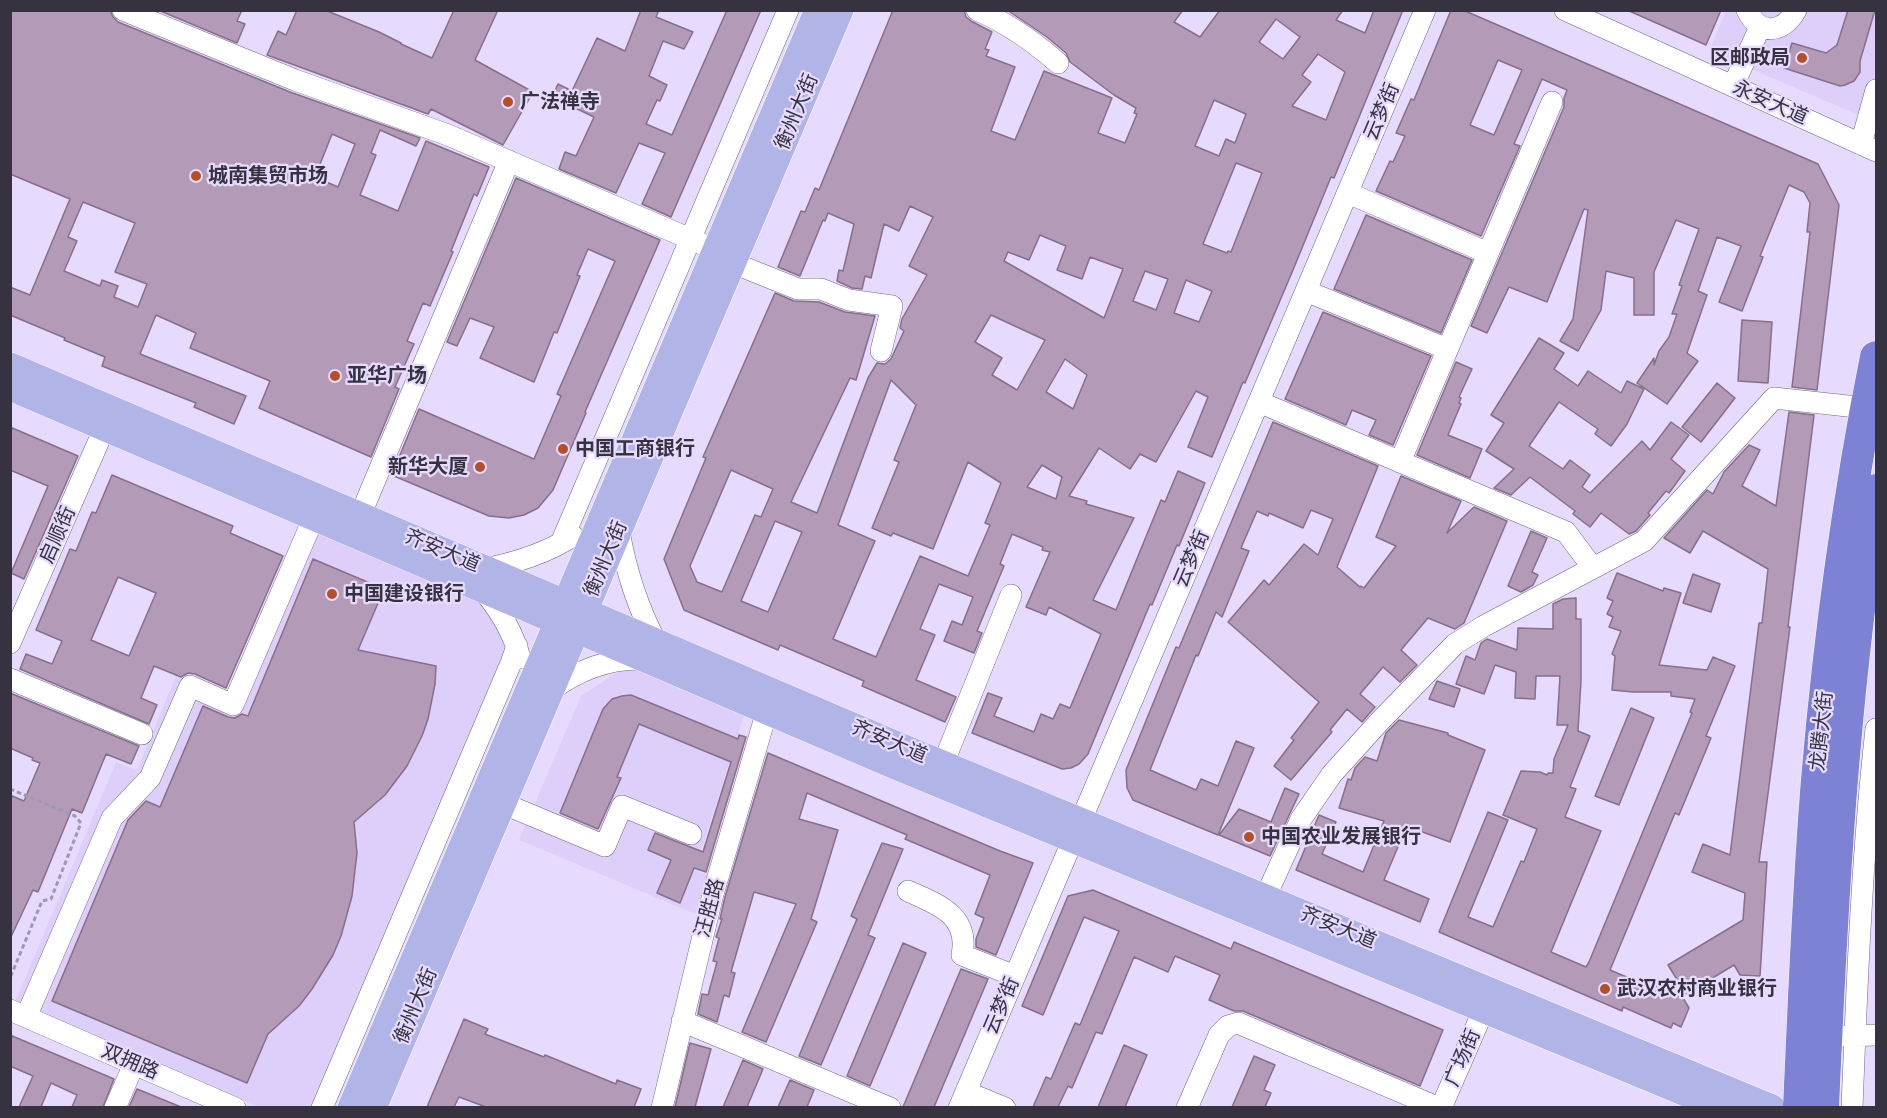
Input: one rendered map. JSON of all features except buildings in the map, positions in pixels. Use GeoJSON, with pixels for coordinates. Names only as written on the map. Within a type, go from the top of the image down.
{"type":"FeatureCollection","features":[{"type":"Feature","properties":{"kind":"highway","name":"龙腾大街"},"geometry":{"type":"LineString","coordinates":[[1799,1107],[1811,863],[1824,708],[1849,512],[1876,357]]}},
{"type":"Feature","properties":{"kind":"highway","name":"龙腾大街"},"geometry":{"type":"LineString","coordinates":[[1823,1107],[1841,1036],[1833,900],[1842,769],[1859,613],[1876,490]]}},
{"type":"Feature","properties":{"kind":"main road","name":"衡州大街"},"geometry":{"type":"LineString","coordinates":[[351,1107],[525,698],[571,616],[612,520],[724,256],[818,10]]}},
{"type":"Feature","properties":{"kind":"main road","name":"衡州大街"},"geometry":{"type":"LineString","coordinates":[[724,256],[840,10]]}},
{"type":"Feature","properties":{"kind":"main road","name":"齐安大道"},"geometry":{"type":"LineString","coordinates":[[10,366],[360,516],[482,579]]}},
{"type":"Feature","properties":{"kind":"main road","name":"齐安大道"},"geometry":{"type":"LineString","coordinates":[[10,387],[314,517],[482,579],[651,651],[943,765],[1077,830],[1484,1009],[1722,1107]]}},
{"type":"Feature","properties":{"kind":"main road","name":"衡州大街"},"geometry":{"type":"LineString","coordinates":[[373,1107],[550,690],[571,616]]}},
{"type":"Feature","properties":{"kind":"main road","name":"齐安大道"},"geometry":{"type":"LineString","coordinates":[[651,651],[767,711],[1077,830],[1265,898],[1772,1107]]}},
{"type":"Feature","properties":{"kind":"street"},"geometry":{"type":"LineString","coordinates":[[123,10],[295,80],[448,135],[691,239],[798,289],[821,289],[849,300],[892,306],[880,351]]}},
{"type":"Feature","properties":{"kind":"street"},"geometry":{"type":"LineString","coordinates":[[561,543],[788,10]]}},
{"type":"Feature","properties":{"kind":"street"},"geometry":{"type":"LineString","coordinates":[[977,10],[1000,15],[1058,63]]}},
{"type":"Feature","properties":{"kind":"street","name":"云梦街"},"geometry":{"type":"LineString","coordinates":[[962,1100],[1425,10]]}},
{"type":"Feature","properties":{"kind":"street","name":"永安大道"},"geometry":{"type":"LineString","coordinates":[[1564,10],[1869,147]]}},
{"type":"Feature","properties":{"kind":"street"},"geometry":{"type":"LineString","coordinates":[[1747,10],[1752,20],[1760,27],[1771,29],[1782,27],[1791,20],[1796,10]]}},
{"type":"Feature","properties":{"kind":"street"},"geometry":{"type":"LineString","coordinates":[[1733,86],[1760,27]]}},
{"type":"Feature","properties":{"kind":"street"},"geometry":{"type":"LineString","coordinates":[[1869,147],[1876,90]]}},
{"type":"Feature","properties":{"kind":"street"},"geometry":{"type":"LineString","coordinates":[[1400,462],[1552,102]]}},
{"type":"Feature","properties":{"kind":"street"},"geometry":{"type":"LineString","coordinates":[[360,516],[509,161]]}},
{"type":"Feature","properties":{"kind":"street"},"geometry":{"type":"LineString","coordinates":[[1348,193],[1488,253]]}},
{"type":"Feature","properties":{"kind":"street"},"geometry":{"type":"LineString","coordinates":[[1306,291],[1447,349]]}},
{"type":"Feature","properties":{"kind":"street"},"geometry":{"type":"LineString","coordinates":[[1265,898],[1301,819],[1332,774],[1455,644],[1484,626],[1644,541],[1774,398],[1866,408]]}},
{"type":"Feature","properties":{"kind":"street"},"geometry":{"type":"LineString","coordinates":[[1259,402],[1566,532],[1593,568]]}},
{"type":"Feature","properties":{"kind":"street","name":"启顺街"},"geometry":{"type":"LineString","coordinates":[[10,643],[105,428]]}},
{"type":"Feature","properties":{"kind":"street"},"geometry":{"type":"LineString","coordinates":[[18,1014],[112,818],[150,778],[190,686],[233,705],[314,517]]}},
{"type":"Feature","properties":{"kind":"street"},"geometry":{"type":"LineString","coordinates":[[525,698],[517,646],[482,579],[561,543],[592,522],[612,520],[651,651],[630,659],[599,664],[573,675],[550,690]]}},
{"type":"Feature","properties":{"kind":"street"},"geometry":{"type":"LineString","coordinates":[[943,765],[1011,595]]}},
{"type":"Feature","properties":{"kind":"street"},"geometry":{"type":"LineString","coordinates":[[322,1107],[517,646]]}},
{"type":"Feature","properties":{"kind":"street"},"geometry":{"type":"LineString","coordinates":[[10,679],[142,734]]}},
{"type":"Feature","properties":{"kind":"street","name":"汪胜路"},"geometry":{"type":"LineString","coordinates":[[662,1107],[713,894],[767,711]]}},
{"type":"Feature","properties":{"kind":"street"},"geometry":{"type":"LineString","coordinates":[[1852,1107],[1841,1036],[1864,873],[1876,729]]}},
{"type":"Feature","properties":{"kind":"street"},"geometry":{"type":"LineString","coordinates":[[502,803],[605,846],[622,806],[691,834]]}},
{"type":"Feature","properties":{"kind":"street"},"geometry":{"type":"LineString","coordinates":[[908,891],[941,906],[956,920],[964,939],[962,955],[1015,976]]}},
{"type":"Feature","properties":{"kind":"street","name":"广场街"},"geometry":{"type":"LineString","coordinates":[[1440,1107],[1484,1009]]}},
{"type":"Feature","properties":{"kind":"street","name":"双拥路"},"geometry":{"type":"LineString","coordinates":[[18,1014],[235,1107]]}},
{"type":"Feature","properties":{"kind":"street"},"geometry":{"type":"LineString","coordinates":[[682,1021],[890,1107]]}},
{"type":"Feature","properties":{"kind":"street"},"geometry":{"type":"LineString","coordinates":[[1187,1107],[1219,1035],[1228,1026],[1238,1023],[1440,1107]]}},
{"type":"Feature","properties":{"kind":"street"},"geometry":{"type":"LineString","coordinates":[[1841,1036],[1876,1035]]}},
{"type":"Feature","properties":{"kind":"street"},"geometry":{"type":"LineString","coordinates":[[115,1107],[134,1064]]}},
{"type":"Feature","properties":{"kind":"street"},"geometry":{"type":"LineString","coordinates":[[962,1100],[1005,1107]]}},
{"type":"Feature","properties":{"kind":"path"},"geometry":{"type":"LineString","coordinates":[[10,789],[75,816],[81,823],[51,899],[42,901],[10,978]]}},
{"type":"Feature","properties":{"kind":"shaded area"},"geometry":{"type":"Polygon","coordinates":[[[1726,11],[1876,11],[1876,112],[1870,120],[1709,51],[1726,11]]]}},
{"type":"Feature","properties":{"kind":"shaded area"},"geometry":{"type":"Polygon","coordinates":[[[304,525],[485,604],[504,637],[506,649],[313,1107],[258,1107],[15,1002],[116,762],[137,770],[176,676],[230,699],[304,525]]]}},
{"type":"Feature","properties":{"kind":"shaded area"},"geometry":{"type":"Polygon","coordinates":[[[627,666],[744,716],[695,870],[711,877],[700,916],[519,840],[581,696],[627,666]]]}},
{"type":"Feature","properties":{"kind":"place","name":"区邮政局"},"geometry":{"type":"Point","coordinates":[1802,58]}},
{"type":"Feature","properties":{"kind":"place","name":"广法禅寺"},"geometry":{"type":"Point","coordinates":[508,102]}},
{"type":"Feature","properties":{"kind":"place","name":"城南集贸市场"},"geometry":{"type":"Point","coordinates":[196,176]}},
{"type":"Feature","properties":{"kind":"place","name":"亚华广场"},"geometry":{"type":"Point","coordinates":[335,376]}},
{"type":"Feature","properties":{"kind":"place","name":"中国工商银行"},"geometry":{"type":"Point","coordinates":[563,449]}},
{"type":"Feature","properties":{"kind":"place","name":"新华大厦"},"geometry":{"type":"Point","coordinates":[480,467]}},
{"type":"Feature","properties":{"kind":"place","name":"中国建设银行"},"geometry":{"type":"Point","coordinates":[332,594]}},
{"type":"Feature","properties":{"kind":"place","name":"中国农业发展银行"},"geometry":{"type":"Point","coordinates":[1249,837]}},
{"type":"Feature","properties":{"kind":"place","name":"武汉农村商业银行"},"geometry":{"type":"Point","coordinates":[1605,989]}}]}
